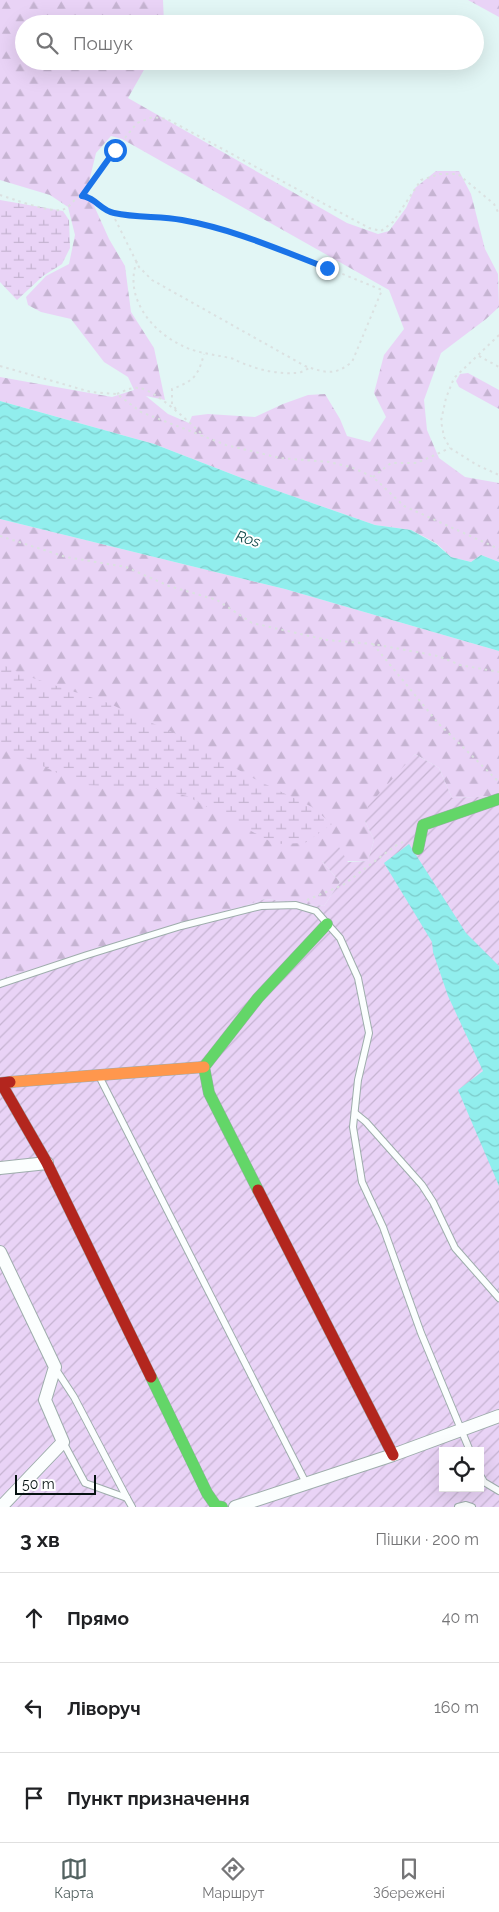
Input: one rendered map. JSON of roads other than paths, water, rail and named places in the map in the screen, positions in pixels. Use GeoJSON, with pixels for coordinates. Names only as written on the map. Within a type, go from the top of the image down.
{"type":"FeatureCollection","features":[{"type":"Feature","properties":{"kind":"street"},"geometry":{"type":"LineString","coordinates":[[418,849],[423,825],[499,799]]}},
{"type":"Feature","properties":{"kind":"street"},"geometry":{"type":"LineString","coordinates":[[222,1507],[216,1506],[207,1493],[47,1162],[0,1082],[204,1067],[258,998],[326,924]]}},
{"type":"Feature","properties":{"kind":"street"},"geometry":{"type":"LineString","coordinates":[[204,1067],[209,1093],[393,1455]]}},
{"type":"Feature","properties":{"kind":"street"},"geometry":{"type":"LineString","coordinates":[[0,1168],[47,1162]]}},
{"type":"Feature","properties":{"kind":"street"},"geometry":{"type":"LineString","coordinates":[[0,1252],[55,1367],[45,1400],[63,1442],[1,1507]]}},
{"type":"Feature","properties":{"kind":"street"},"geometry":{"type":"LineString","coordinates":[[235,1507],[393,1455],[499,1416]]}},
{"type":"Feature","properties":{"kind":"lane"},"geometry":{"type":"LineString","coordinates":[[0,984],[182,926],[261,906],[296,905],[316,911],[340,938],[358,978],[369,1033],[358,1080],[354,1127],[362,1182],[383,1227],[421,1333],[469,1447]]}},
{"type":"Feature","properties":{"kind":"lane"},"geometry":{"type":"LineString","coordinates":[[98,1075],[306,1483]]}},
{"type":"Feature","properties":{"kind":"lane"},"geometry":{"type":"LineString","coordinates":[[355,1113],[366,1122],[422,1185],[433,1202],[454,1248],[499,1298]]}},
{"type":"Feature","properties":{"kind":"lane"},"geometry":{"type":"LineString","coordinates":[[55,1367],[74,1396],[132,1507]]}},
{"type":"Feature","properties":{"kind":"lane"},"geometry":{"type":"LineString","coordinates":[[63,1442],[85,1483],[127,1498]]}},
{"type":"Feature","properties":{"kind":"lane"},"geometry":{"type":"LineString","coordinates":[[484,1482],[499,1491]]}},
{"type":"Feature","properties":{"kind":"lane"},"geometry":{"type":"LineString","coordinates":[[458,1507],[466,1505],[472,1507]]}},
{"type":"Feature","properties":{"kind":"water","name":"Ros"},"geometry":{"type":"Polygon","coordinates":[[[0,401],[154,444],[252,482],[375,525],[411,530],[436,544],[451,557],[471,562],[481,555],[499,562],[499,651],[285,589],[0,519],[0,401]]]}},
{"type":"Feature","properties":{"kind":"water"},"geometry":{"type":"Polygon","coordinates":[[[409,844],[466,933],[499,966],[499,1186],[458,1090],[483,1071],[448,996],[433,952],[432,942],[384,863],[409,844]]]}}]}
